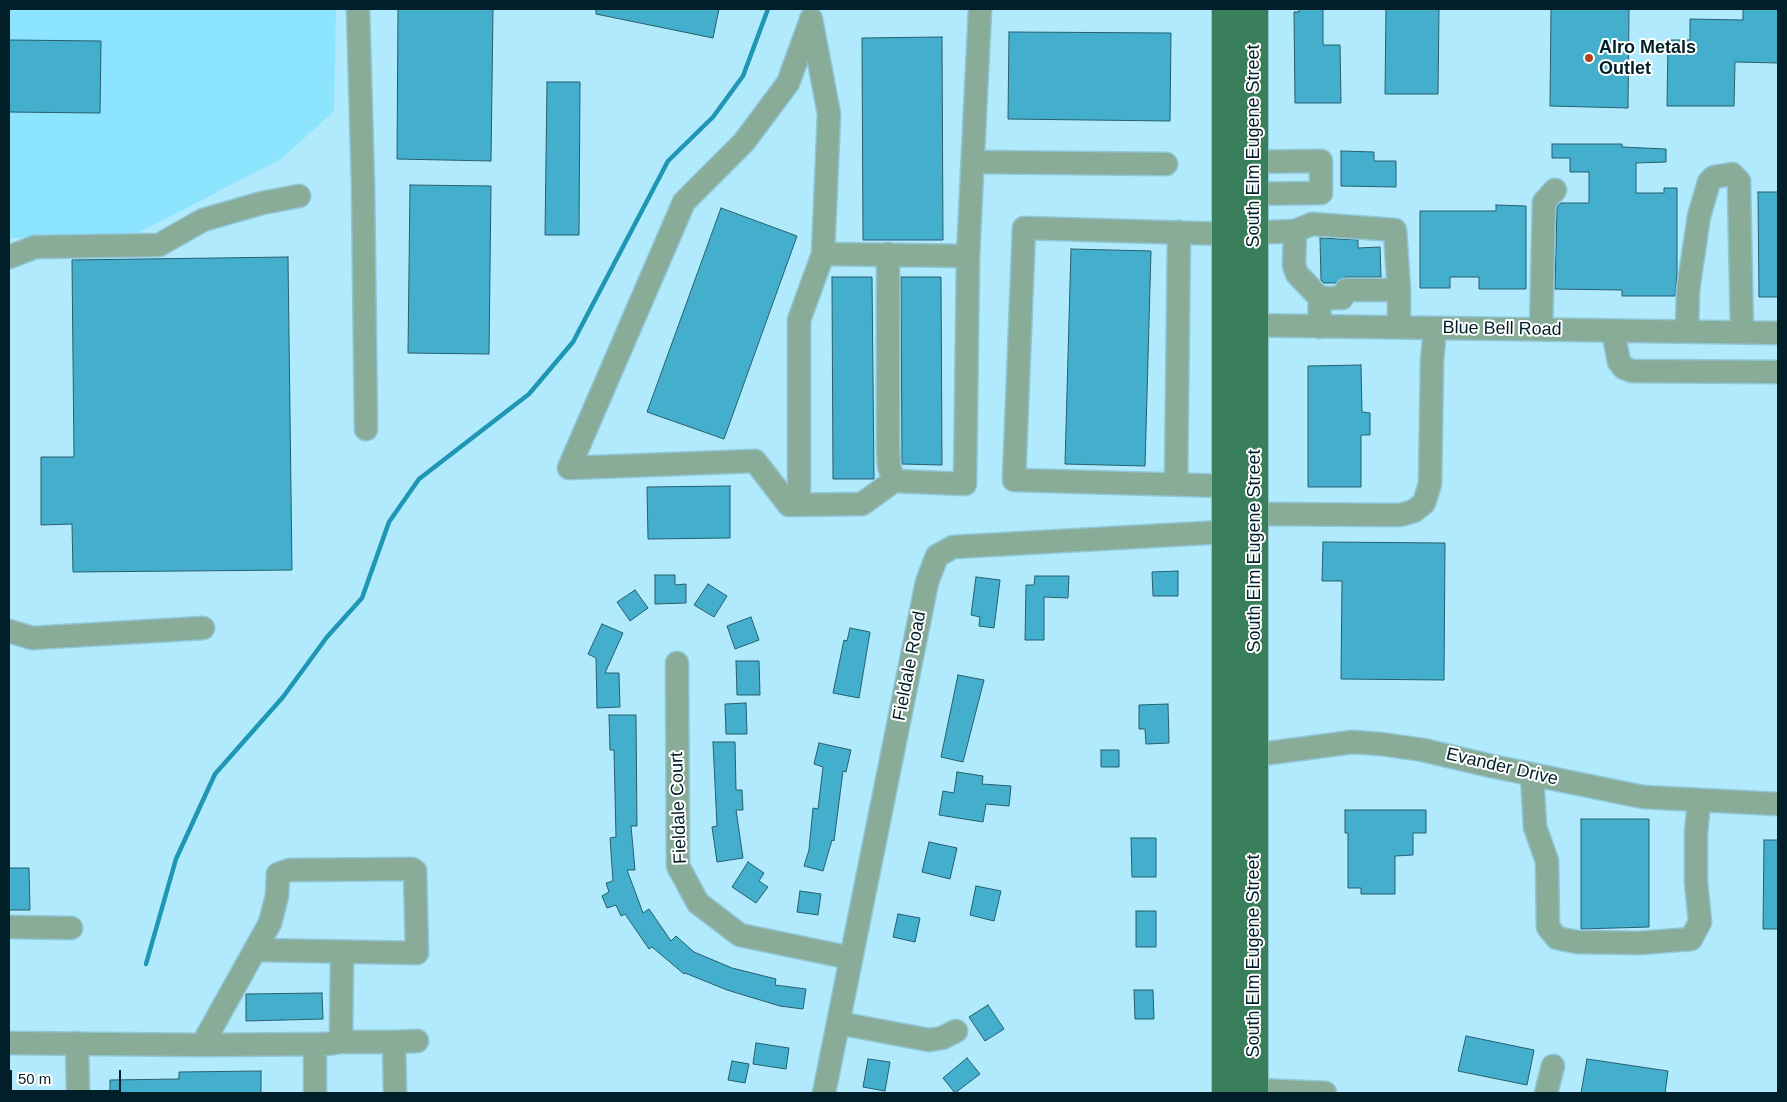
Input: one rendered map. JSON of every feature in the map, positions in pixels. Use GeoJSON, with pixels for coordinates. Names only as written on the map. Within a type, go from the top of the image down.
{"type":"FeatureCollection","features":[{"type":"Feature","properties":{"kind":"main road","name":"South Elm Eugene Street"},"geometry":{"type":"LineString","coordinates":[[1226,9],[1226,1091]]}},
{"type":"Feature","properties":{"kind":"main road","name":"South Elm Eugene Street"},"geometry":{"type":"LineString","coordinates":[[1254,9],[1254,1091]]}},
{"type":"Feature","properties":{"kind":"street"},"geometry":{"type":"LineString","coordinates":[[358,9],[364,185],[366,429]]}},
{"type":"Feature","properties":{"kind":"street"},"geometry":{"type":"LineString","coordinates":[[812,14],[788,83],[744,142],[684,202],[569,468],[754,461],[789,505],[862,504],[894,481],[964,484],[968,256],[980,9]]}},
{"type":"Feature","properties":{"kind":"street"},"geometry":{"type":"LineString","coordinates":[[799,505],[799,320],[823,254],[829,114],[812,14]]}},
{"type":"Feature","properties":{"kind":"street"},"geometry":{"type":"LineString","coordinates":[[1226,162],[1321,161],[1321,194],[1226,194]]}},
{"type":"Feature","properties":{"kind":"street"},"geometry":{"type":"LineString","coordinates":[[972,162],[1166,164]]}},
{"type":"Feature","properties":{"kind":"street"},"geometry":{"type":"LineString","coordinates":[[1687,332],[1688,290],[1699,216],[1708,182],[1714,177],[1732,174],[1739,181],[1740,187],[1742,332]]}},
{"type":"Feature","properties":{"kind":"street"},"geometry":{"type":"LineString","coordinates":[[1541,329],[1544,202],[1555,190]]}},
{"type":"Feature","properties":{"kind":"street"},"geometry":{"type":"LineString","coordinates":[[9,257],[35,248],[159,245],[203,220],[262,203],[299,196]]}},
{"type":"Feature","properties":{"kind":"street"},"geometry":{"type":"LineString","coordinates":[[1226,486],[1014,480],[1024,228],[1226,234],[1295,231],[1312,224],[1396,230],[1399,327]]}},
{"type":"Feature","properties":{"kind":"street"},"geometry":{"type":"LineString","coordinates":[[1295,231],[1294,265],[1297,274],[1320,298],[1319,326]]}},
{"type":"Feature","properties":{"kind":"street"},"geometry":{"type":"LineString","coordinates":[[1176,484],[1179,232]]}},
{"type":"Feature","properties":{"kind":"street"},"geometry":{"type":"LineString","coordinates":[[823,254],[968,256]]}},
{"type":"Feature","properties":{"kind":"street"},"geometry":{"type":"LineString","coordinates":[[888,254],[888,446],[889,466],[894,481]]}},
{"type":"Feature","properties":{"kind":"street"},"geometry":{"type":"LineString","coordinates":[[1320,298],[1342,298],[1346,290],[1399,290]]}},
{"type":"Feature","properties":{"kind":"street","name":"Blue Bell Road"},"geometry":{"type":"LineString","coordinates":[[1226,325],[1778,333]]}},
{"type":"Feature","properties":{"kind":"street","name":"Fieldale Road"},"geometry":{"type":"LineString","coordinates":[[824,1093],[926,582],[936,556],[953,548],[1226,532],[1255,522],[1400,515],[1414,511],[1424,503],[1430,484],[1432,361],[1435,328]]}},
{"type":"Feature","properties":{"kind":"street"},"geometry":{"type":"LineString","coordinates":[[1613,330],[1619,362],[1624,368],[1632,371],[1778,372]]}},
{"type":"Feature","properties":{"kind":"street"},"geometry":{"type":"LineString","coordinates":[[9,631],[32,638],[203,628]]}},
{"type":"Feature","properties":{"kind":"street","name":"Fieldale Court"},"geometry":{"type":"LineString","coordinates":[[677,663],[678,866],[698,903],[740,935],[851,958]]}},
{"type":"Feature","properties":{"kind":"street","name":"Evander Drive"},"geometry":{"type":"LineString","coordinates":[[1226,754],[1254,754],[1353,742],[1423,750],[1532,775],[1643,797],[1778,804]]}},
{"type":"Feature","properties":{"kind":"street"},"geometry":{"type":"LineString","coordinates":[[1532,775],[1535,827],[1547,860],[1548,927],[1557,938],[1577,942],[1639,943],[1691,939],[1700,922],[1696,882],[1696,833],[1699,801]]}},
{"type":"Feature","properties":{"kind":"street"},"geometry":{"type":"LineString","coordinates":[[202,1045],[270,923],[277,896],[278,874],[290,870],[412,869],[415,871],[417,953],[256,950]]}},
{"type":"Feature","properties":{"kind":"street"},"geometry":{"type":"LineString","coordinates":[[9,927],[71,928]]}},
{"type":"Feature","properties":{"kind":"street"},"geometry":{"type":"LineString","coordinates":[[341,1042],[342,952]]}},
{"type":"Feature","properties":{"kind":"street"},"geometry":{"type":"LineString","coordinates":[[838,1022],[929,1040],[942,1038],[956,1031]]}},
{"type":"Feature","properties":{"kind":"street"},"geometry":{"type":"LineString","coordinates":[[9,1043],[202,1045],[417,1041]]}},
{"type":"Feature","properties":{"kind":"street"},"geometry":{"type":"LineString","coordinates":[[394,1042],[395,1093]]}},
{"type":"Feature","properties":{"kind":"street"},"geometry":{"type":"LineString","coordinates":[[77,1043],[78,1093]]}},
{"type":"Feature","properties":{"kind":"street"},"geometry":{"type":"LineString","coordinates":[[314,1044],[315,1093]]}},
{"type":"Feature","properties":{"kind":"street"},"geometry":{"type":"LineString","coordinates":[[1546,1093],[1553,1066]]}},
{"type":"Feature","properties":{"kind":"street"},"geometry":{"type":"LineString","coordinates":[[1226,1091],[1325,1093]]}},
{"type":"Feature","properties":{"kind":"shaded area"},"geometry":{"type":"Polygon","coordinates":[[[9,9],[336,9],[334,111],[281,159],[130,237],[9,238],[9,9]]]}},
{"type":"Feature","properties":{"kind":"building"},"geometry":{"type":"Polygon","coordinates":[[[398,9],[493,9],[491,161],[397,159],[398,9]]]}},
{"type":"Feature","properties":{"kind":"building"},"geometry":{"type":"Polygon","coordinates":[[[596,9],[719,9],[713,38],[596,14],[596,9]]]}},
{"type":"Feature","properties":{"kind":"building"},"geometry":{"type":"Polygon","coordinates":[[[1299,9],[1323,9],[1323,45],[1340,45],[1341,103],[1295,103],[1294,12],[1299,12],[1299,9]]]}},
{"type":"Feature","properties":{"kind":"building"},"geometry":{"type":"Polygon","coordinates":[[[1386,9],[1439,9],[1438,94],[1385,94],[1386,9]]]}},
{"type":"Feature","properties":{"kind":"building","name":"Alro Metals Outlet"},"geometry":{"type":"Polygon","coordinates":[[[1551,9],[1629,9],[1628,108],[1550,106],[1551,9]]]}},
{"type":"Feature","properties":{"kind":"building"},"geometry":{"type":"Polygon","coordinates":[[[1743,9],[1778,9],[1778,63],[1735,62],[1734,106],[1667,106],[1668,40],[1690,40],[1690,19],[1743,20],[1743,9]]]}},
{"type":"Feature","properties":{"kind":"building"},"geometry":{"type":"Polygon","coordinates":[[[1009,32],[1171,33],[1170,121],[1008,119],[1009,32]]]}},
{"type":"Feature","properties":{"kind":"building"},"geometry":{"type":"Polygon","coordinates":[[[942,37],[943,240],[863,240],[862,38],[942,37]]]}},
{"type":"Feature","properties":{"kind":"building"},"geometry":{"type":"Polygon","coordinates":[[[9,40],[101,41],[100,113],[9,112],[9,40]]]}},
{"type":"Feature","properties":{"kind":"building"},"geometry":{"type":"Polygon","coordinates":[[[547,82],[580,82],[579,235],[545,235],[547,82]]]}},
{"type":"Feature","properties":{"kind":"building"},"geometry":{"type":"Polygon","coordinates":[[[1552,144],[1622,144],[1622,147],[1666,149],[1666,162],[1636,163],[1636,193],[1664,193],[1664,188],[1677,188],[1677,275],[1675,296],[1622,296],[1622,290],[1555,289],[1557,207],[1561,203],[1589,203],[1589,172],[1570,172],[1570,158],[1552,158],[1552,144]]]}},
{"type":"Feature","properties":{"kind":"building"},"geometry":{"type":"Polygon","coordinates":[[[1341,151],[1374,152],[1374,161],[1396,161],[1396,187],[1341,186],[1341,151]]]}},
{"type":"Feature","properties":{"kind":"building"},"geometry":{"type":"Polygon","coordinates":[[[410,185],[491,186],[489,354],[408,353],[410,185]]]}},
{"type":"Feature","properties":{"kind":"building"},"geometry":{"type":"Polygon","coordinates":[[[1758,192],[1778,192],[1778,297],[1759,297],[1758,192]]]}},
{"type":"Feature","properties":{"kind":"building"},"geometry":{"type":"Polygon","coordinates":[[[1496,205],[1526,206],[1526,289],[1479,289],[1479,277],[1450,277],[1450,288],[1420,288],[1420,211],[1496,211],[1496,205]]]}},
{"type":"Feature","properties":{"kind":"building"},"geometry":{"type":"Polygon","coordinates":[[[721,208],[797,236],[724,439],[647,412],[721,208]]]}},
{"type":"Feature","properties":{"kind":"building"},"geometry":{"type":"Polygon","coordinates":[[[1320,238],[1358,240],[1358,248],[1380,247],[1381,277],[1346,277],[1335,283],[1324,283],[1321,280],[1320,238]]]}},
{"type":"Feature","properties":{"kind":"building"},"geometry":{"type":"Polygon","coordinates":[[[1071,249],[1151,251],[1145,466],[1065,464],[1071,249]]]}},
{"type":"Feature","properties":{"kind":"building"},"geometry":{"type":"Polygon","coordinates":[[[288,257],[292,570],[73,572],[72,524],[41,525],[41,457],[74,457],[72,260],[288,257]]]}},
{"type":"Feature","properties":{"kind":"building"},"geometry":{"type":"Polygon","coordinates":[[[832,277],[872,277],[874,479],[833,479],[832,277]]]}},
{"type":"Feature","properties":{"kind":"building"},"geometry":{"type":"Polygon","coordinates":[[[901,277],[941,277],[942,465],[902,464],[901,277]]]}},
{"type":"Feature","properties":{"kind":"building"},"geometry":{"type":"Polygon","coordinates":[[[1361,365],[1362,412],[1370,413],[1370,435],[1361,435],[1361,487],[1308,487],[1308,366],[1361,365]]]}},
{"type":"Feature","properties":{"kind":"building"},"geometry":{"type":"Polygon","coordinates":[[[730,486],[730,538],[648,539],[647,487],[730,486]]]}},
{"type":"Feature","properties":{"kind":"building"},"geometry":{"type":"Polygon","coordinates":[[[1323,542],[1445,543],[1444,680],[1341,679],[1342,581],[1322,581],[1323,542]]]}},
{"type":"Feature","properties":{"kind":"building"},"geometry":{"type":"Polygon","coordinates":[[[1178,571],[1178,596],[1153,596],[1152,572],[1178,571]]]}},
{"type":"Feature","properties":{"kind":"building"},"geometry":{"type":"Polygon","coordinates":[[[655,575],[675,575],[675,585],[686,584],[686,603],[655,604],[655,575]]]}},
{"type":"Feature","properties":{"kind":"building"},"geometry":{"type":"Polygon","coordinates":[[[1035,576],[1069,576],[1068,598],[1044,597],[1044,640],[1025,640],[1026,585],[1034,585],[1035,576]]]}},
{"type":"Feature","properties":{"kind":"building"},"geometry":{"type":"Polygon","coordinates":[[[976,577],[1000,580],[994,628],[979,626],[980,617],[971,615],[976,577]]]}},
{"type":"Feature","properties":{"kind":"building"},"geometry":{"type":"Polygon","coordinates":[[[708,584],[727,596],[714,617],[694,605],[708,584]]]}},
{"type":"Feature","properties":{"kind":"building"},"geometry":{"type":"Polygon","coordinates":[[[635,590],[648,608],[630,621],[617,602],[635,590]]]}},
{"type":"Feature","properties":{"kind":"building"},"geometry":{"type":"Polygon","coordinates":[[[751,617],[759,640],[735,649],[727,626],[751,617]]]}},
{"type":"Feature","properties":{"kind":"building"},"geometry":{"type":"Polygon","coordinates":[[[602,624],[623,633],[605,673],[619,673],[620,707],[597,708],[596,658],[588,654],[602,624]]]}},
{"type":"Feature","properties":{"kind":"building"},"geometry":{"type":"Polygon","coordinates":[[[850,628],[870,632],[859,698],[833,693],[844,640],[847,641],[850,628]]]}},
{"type":"Feature","properties":{"kind":"building"},"geometry":{"type":"Polygon","coordinates":[[[736,661],[759,661],[760,695],[737,695],[736,661]]]}},
{"type":"Feature","properties":{"kind":"building"},"geometry":{"type":"Polygon","coordinates":[[[958,675],[984,680],[963,762],[941,757],[958,675]]]}},
{"type":"Feature","properties":{"kind":"building"},"geometry":{"type":"Polygon","coordinates":[[[746,703],[747,734],[726,734],[725,704],[746,703]]]}},
{"type":"Feature","properties":{"kind":"building"},"geometry":{"type":"Polygon","coordinates":[[[1168,704],[1169,743],[1146,744],[1145,729],[1139,729],[1139,705],[1168,704]]]}},
{"type":"Feature","properties":{"kind":"building"},"geometry":{"type":"Polygon","coordinates":[[[609,715],[636,715],[637,826],[631,826],[635,870],[627,870],[643,913],[649,909],[671,941],[676,936],[694,952],[732,968],[776,979],[775,985],[806,989],[803,1009],[780,1006],[727,990],[684,974],[652,947],[649,949],[625,914],[621,916],[616,905],[607,908],[602,896],[609,892],[606,883],[613,881],[610,838],[616,837],[614,750],[610,750],[609,715]]]}},
{"type":"Feature","properties":{"kind":"building"},"geometry":{"type":"Polygon","coordinates":[[[713,742],[735,742],[736,790],[742,790],[743,810],[736,810],[743,858],[717,862],[712,827],[717,826],[713,742]]]}},
{"type":"Feature","properties":{"kind":"building"},"geometry":{"type":"Polygon","coordinates":[[[819,743],[851,750],[846,772],[843,771],[834,841],[832,840],[823,871],[804,866],[809,850],[813,808],[818,809],[823,767],[814,764],[819,743]]]}},
{"type":"Feature","properties":{"kind":"building"},"geometry":{"type":"Polygon","coordinates":[[[1101,750],[1119,750],[1119,767],[1101,767],[1101,750]]]}},
{"type":"Feature","properties":{"kind":"building"},"geometry":{"type":"Polygon","coordinates":[[[957,772],[983,776],[982,784],[1011,786],[1009,806],[986,804],[983,822],[939,815],[943,791],[954,793],[957,772]]]}},
{"type":"Feature","properties":{"kind":"building"},"geometry":{"type":"Polygon","coordinates":[[[1345,810],[1426,810],[1426,833],[1413,833],[1413,855],[1395,856],[1395,894],[1361,894],[1361,888],[1348,888],[1348,833],[1345,833],[1345,810]]]}},
{"type":"Feature","properties":{"kind":"building"},"geometry":{"type":"Polygon","coordinates":[[[1581,819],[1649,819],[1649,927],[1581,929],[1581,819]]]}},
{"type":"Feature","properties":{"kind":"building"},"geometry":{"type":"Polygon","coordinates":[[[1131,838],[1156,838],[1156,877],[1132,877],[1131,838]]]}},
{"type":"Feature","properties":{"kind":"building"},"geometry":{"type":"Polygon","coordinates":[[[1764,840],[1778,840],[1778,929],[1763,929],[1764,840]]]}},
{"type":"Feature","properties":{"kind":"building"},"geometry":{"type":"Polygon","coordinates":[[[929,842],[957,848],[950,879],[922,872],[929,842]]]}},
{"type":"Feature","properties":{"kind":"building"},"geometry":{"type":"Polygon","coordinates":[[[748,862],[764,873],[759,881],[768,887],[756,903],[732,887],[748,862]]]}},
{"type":"Feature","properties":{"kind":"building"},"geometry":{"type":"Polygon","coordinates":[[[9,868],[29,868],[30,910],[9,910],[9,868]]]}},
{"type":"Feature","properties":{"kind":"building"},"geometry":{"type":"Polygon","coordinates":[[[976,886],[1001,891],[994,921],[970,915],[976,886]]]}},
{"type":"Feature","properties":{"kind":"building"},"geometry":{"type":"Polygon","coordinates":[[[800,891],[821,894],[818,915],[797,912],[800,891]]]}},
{"type":"Feature","properties":{"kind":"building"},"geometry":{"type":"Polygon","coordinates":[[[1136,911],[1156,911],[1156,947],[1136,947],[1136,911]]]}},
{"type":"Feature","properties":{"kind":"building"},"geometry":{"type":"Polygon","coordinates":[[[898,914],[920,918],[915,942],[893,937],[898,914]]]}},
{"type":"Feature","properties":{"kind":"building"},"geometry":{"type":"Polygon","coordinates":[[[1134,990],[1153,990],[1154,1019],[1135,1019],[1134,990]]]}},
{"type":"Feature","properties":{"kind":"building"},"geometry":{"type":"Polygon","coordinates":[[[322,993],[323,1019],[246,1021],[246,994],[322,993]]]}},
{"type":"Feature","properties":{"kind":"building"},"geometry":{"type":"Polygon","coordinates":[[[988,1005],[1004,1029],[985,1041],[969,1017],[988,1005]]]}},
{"type":"Feature","properties":{"kind":"building"},"geometry":{"type":"Polygon","coordinates":[[[1466,1036],[1534,1050],[1527,1085],[1458,1071],[1466,1036]]]}},
{"type":"Feature","properties":{"kind":"building"},"geometry":{"type":"Polygon","coordinates":[[[756,1043],[789,1048],[786,1069],[753,1064],[756,1043]]]}},
{"type":"Feature","properties":{"kind":"building"},"geometry":{"type":"Polygon","coordinates":[[[967,1058],[980,1074],[955,1093],[943,1078],[967,1058]]]}},
{"type":"Feature","properties":{"kind":"building"},"geometry":{"type":"Polygon","coordinates":[[[868,1059],[890,1062],[885,1091],[863,1087],[868,1059]]]}},
{"type":"Feature","properties":{"kind":"building"},"geometry":{"type":"Polygon","coordinates":[[[1587,1059],[1668,1071],[1665,1093],[1581,1093],[1587,1059]]]}},
{"type":"Feature","properties":{"kind":"building"},"geometry":{"type":"Polygon","coordinates":[[[732,1061],[749,1064],[745,1083],[728,1080],[732,1061]]]}},
{"type":"Feature","properties":{"kind":"building"},"geometry":{"type":"Polygon","coordinates":[[[261,1071],[261,1093],[110,1093],[110,1080],[179,1079],[179,1072],[261,1071]]]}},
{"type":"Feature","properties":{"kind":"waterway"},"geometry":{"type":"LineString","coordinates":[[146,964],[176,859],[215,774],[283,697],[327,637],[362,598],[389,522],[419,479],[529,394],[573,342],[668,161],[713,117],[743,76],[768,9]]}},
{"type":"Feature","properties":{"kind":"place","name":"Alro Metals Outlet"},"geometry":{"type":"Point","coordinates":[1589,58]}}]}
